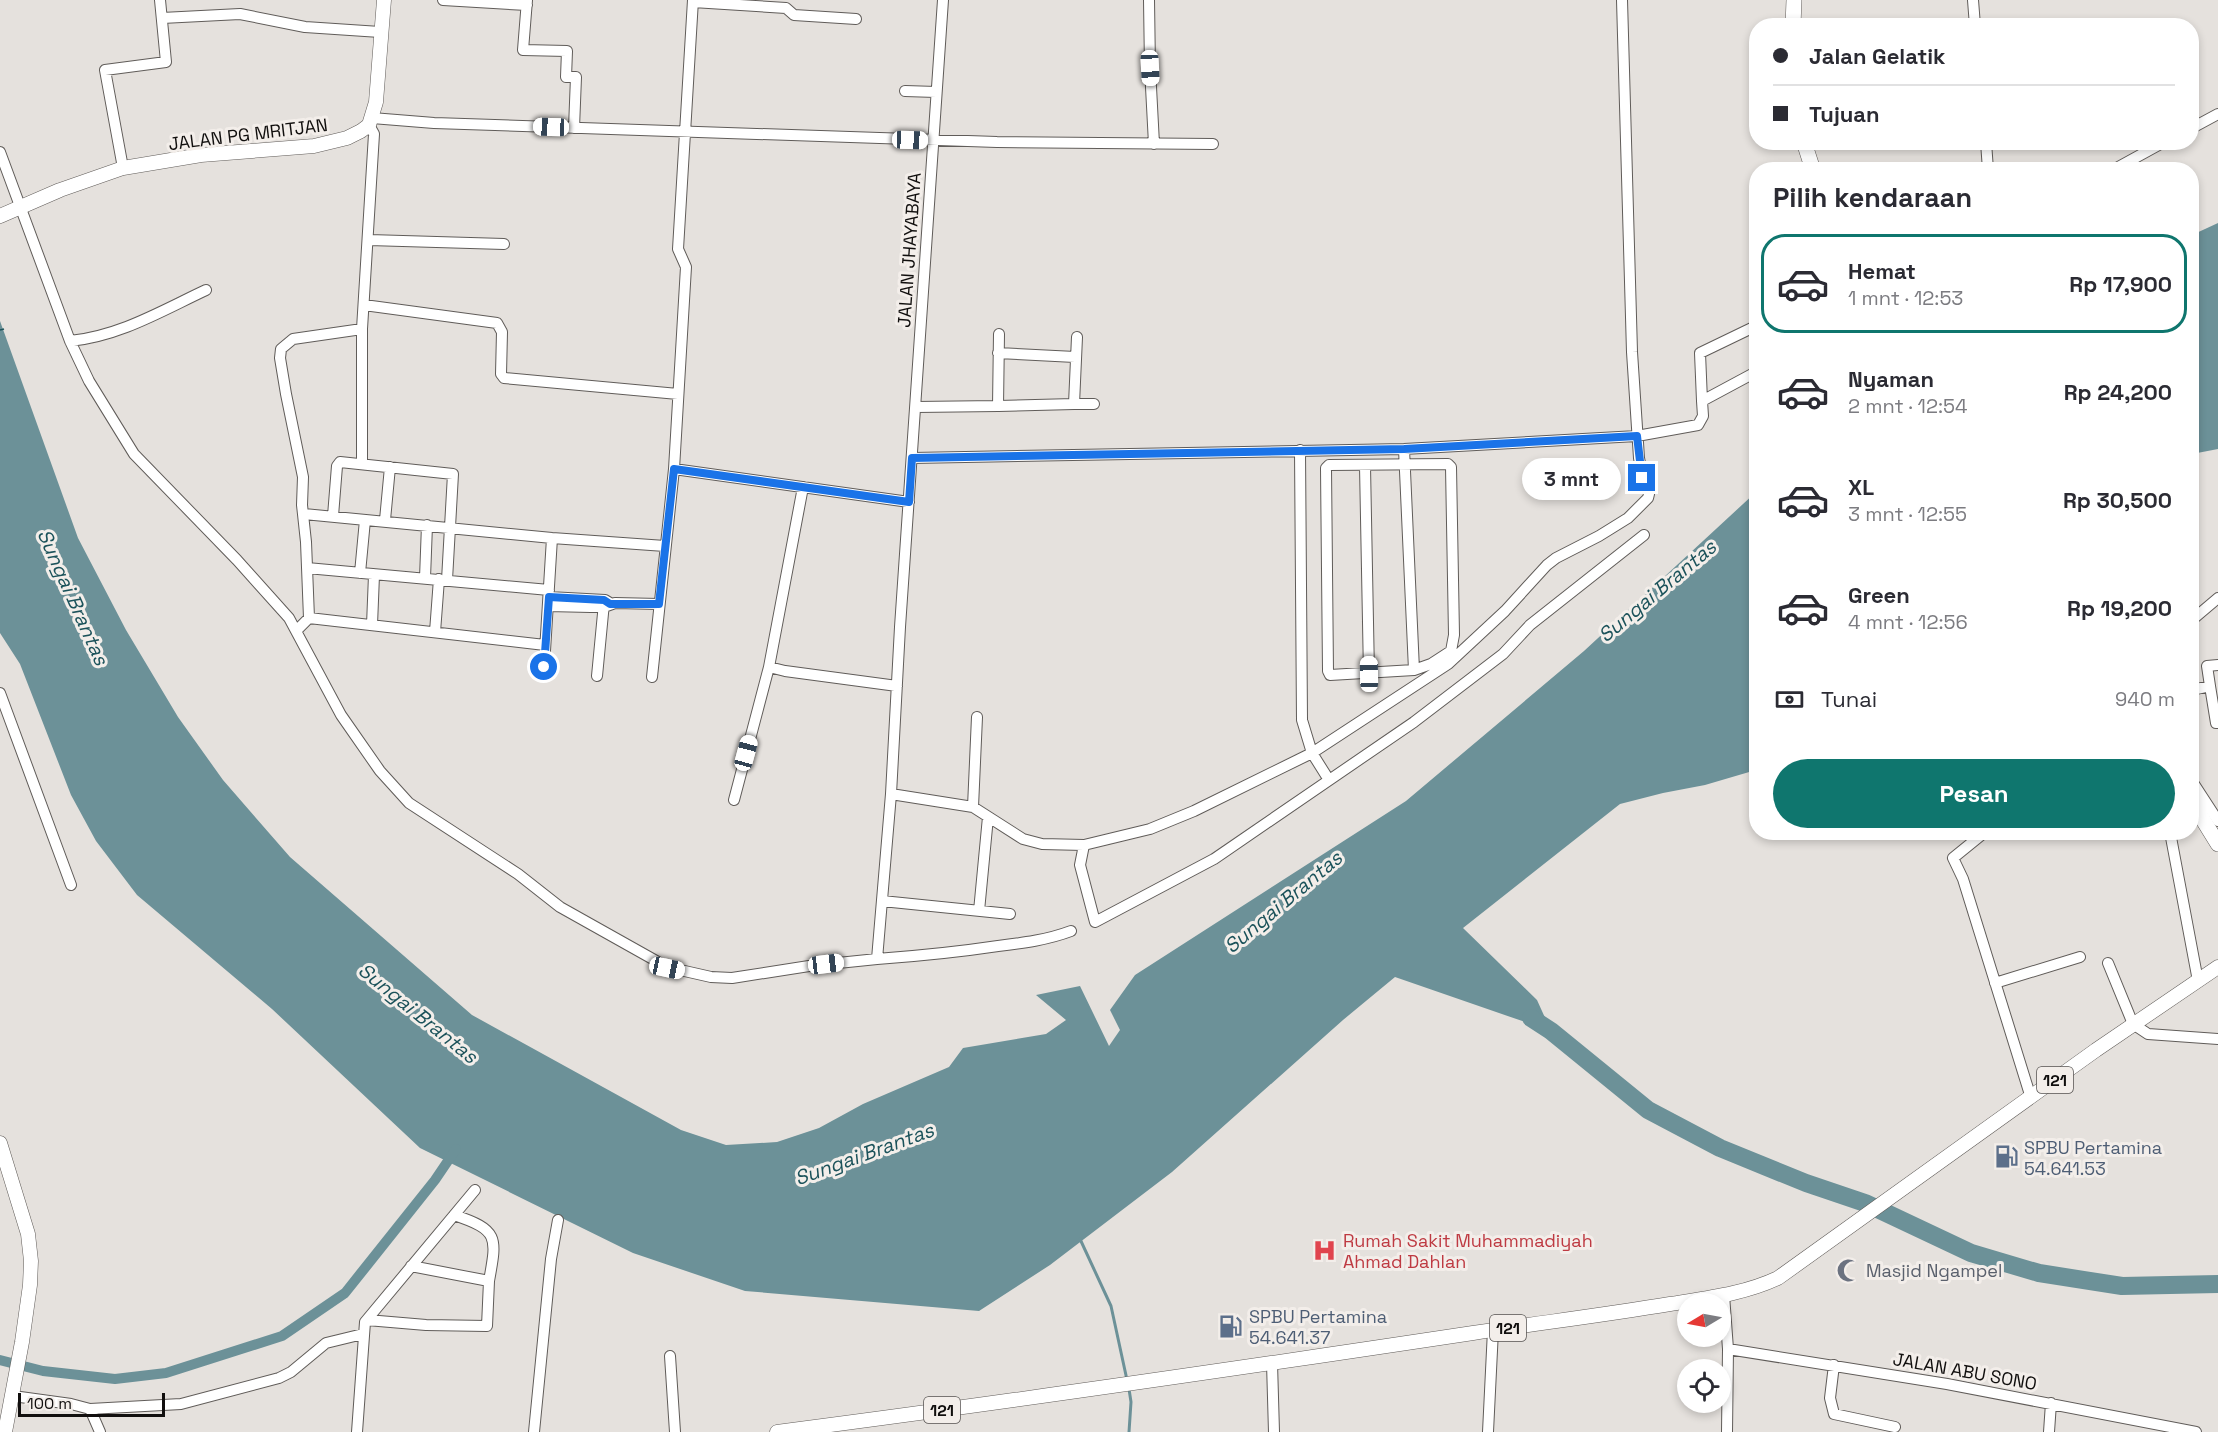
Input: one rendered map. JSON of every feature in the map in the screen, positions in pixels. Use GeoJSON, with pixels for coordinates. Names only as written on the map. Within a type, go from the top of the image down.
{"type":"FeatureCollection","features":[{"type":"Feature","properties":{"kind":"highway"},"geometry":{"type":"LineString","coordinates":[[1793,18],[1794,0]]}},
{"type":"Feature","properties":{"kind":"highway"},"geometry":{"type":"LineString","coordinates":[[2199,813],[2218,844]]}},
{"type":"Feature","properties":{"kind":"main road"},"geometry":{"type":"LineString","coordinates":[[370,121],[376,102],[384,0]]}},
{"type":"Feature","properties":{"kind":"main road","name":"JALAN PG MRITJAN"},"geometry":{"type":"LineString","coordinates":[[15,209],[123,168],[201,155],[314,146],[347,138],[361,131],[370,121]]}},
{"type":"Feature","properties":{"kind":"main road","name":"121"},"geometry":{"type":"LineString","coordinates":[[1731,1293],[1760,1287],[1778,1278],[2133,1024],[2218,967]]}},
{"type":"Feature","properties":{"kind":"main road"},"geometry":{"type":"LineString","coordinates":[[0,1143],[28,1234],[31,1262],[21,1348],[9,1399],[5,1432]]}},
{"type":"Feature","properties":{"kind":"main road","name":"121"},"geometry":{"type":"LineString","coordinates":[[777,1432],[1107,1388],[1677,1302]]}},
{"type":"Feature","properties":{"kind":"street"},"geometry":{"type":"LineString","coordinates":[[123,168],[105,70],[166,62],[160,0]]}},
{"type":"Feature","properties":{"kind":"street"},"geometry":{"type":"LineString","coordinates":[[443,0],[527,3],[523,50],[567,51],[566,77],[576,77],[574,128]]}},
{"type":"Feature","properties":{"kind":"street","name":"JALAN JHAYABAYA"},"geometry":{"type":"LineString","coordinates":[[877,959],[891,794],[943,0]]}},
{"type":"Feature","properties":{"kind":"street"},"geometry":{"type":"LineString","coordinates":[[1149,0],[1154,144]]}},
{"type":"Feature","properties":{"kind":"street"},"geometry":{"type":"LineString","coordinates":[[891,794],[973,807],[1029,841],[1041,844],[1084,845],[1150,829],[1183,816],[1312,753],[1448,664],[1505,611],[1547,565],[1628,518],[1640,506],[1649,494],[1642,478],[1632,352],[1622,0]]}},
{"type":"Feature","properties":{"kind":"street"},"geometry":{"type":"LineString","coordinates":[[1972,0],[1974,18]]}},
{"type":"Feature","properties":{"kind":"street"},"geometry":{"type":"LineString","coordinates":[[650,677],[674,469],[687,265],[678,249],[693,1],[786,8],[794,15],[856,19]]}},
{"type":"Feature","properties":{"kind":"street"},"geometry":{"type":"LineString","coordinates":[[162,18],[240,14],[305,27],[380,32]]}},
{"type":"Feature","properties":{"kind":"street"},"geometry":{"type":"LineString","coordinates":[[905,91],[936,92]]}},
{"type":"Feature","properties":{"kind":"street"},"geometry":{"type":"LineString","coordinates":[[2199,124],[2218,114]]}},
{"type":"Feature","properties":{"kind":"street"},"geometry":{"type":"LineString","coordinates":[[362,463],[362,329],[374,134],[370,121],[933,141],[1213,144]]}},
{"type":"Feature","properties":{"kind":"street"},"geometry":{"type":"LineString","coordinates":[[2128,162],[2149,150]]}},
{"type":"Feature","properties":{"kind":"street"},"geometry":{"type":"LineString","coordinates":[[0,152],[15,209],[70,341],[89,381],[134,454],[237,560],[289,618],[341,714],[380,771],[409,803],[518,874],[560,907],[667,968],[711,977],[732,978],[809,966],[949,953],[1031,942],[1053,938],[1071,931]]}},
{"type":"Feature","properties":{"kind":"street"},"geometry":{"type":"LineString","coordinates":[[369,240],[504,244]]}},
{"type":"Feature","properties":{"kind":"street"},"geometry":{"type":"LineString","coordinates":[[70,341],[107,335],[131,327],[206,290]]}},
{"type":"Feature","properties":{"kind":"street"},"geometry":{"type":"LineString","coordinates":[[364,305],[497,323],[502,332],[501,374],[504,378],[678,394]]}},
{"type":"Feature","properties":{"kind":"street"},"geometry":{"type":"LineString","coordinates":[[297,630],[309,618],[308,568],[302,505],[303,477],[286,394],[280,358],[281,349],[293,339],[362,329]]}},
{"type":"Feature","properties":{"kind":"street"},"geometry":{"type":"LineString","coordinates":[[912,458],[1404,449],[1637,436],[1698,425],[1702,416],[1699,360],[1701,353],[1749,329]]}},
{"type":"Feature","properties":{"kind":"street"},"geometry":{"type":"LineString","coordinates":[[998,406],[999,334]]}},
{"type":"Feature","properties":{"kind":"street"},"geometry":{"type":"LineString","coordinates":[[1074,404],[1077,337]]}},
{"type":"Feature","properties":{"kind":"street"},"geometry":{"type":"LineString","coordinates":[[998,353],[1075,357]]}},
{"type":"Feature","properties":{"kind":"street"},"geometry":{"type":"LineString","coordinates":[[1702,401],[1749,376]]}},
{"type":"Feature","properties":{"kind":"street"},"geometry":{"type":"LineString","coordinates":[[916,407],[1094,404]]}},
{"type":"Feature","properties":{"kind":"street"},"geometry":{"type":"LineString","coordinates":[[1404,449],[1414,670]]}},
{"type":"Feature","properties":{"kind":"street"},"geometry":{"type":"LineString","coordinates":[[1300,450],[1302,720],[1304,734],[1312,753],[1329,780]]}},
{"type":"Feature","properties":{"kind":"street"},"geometry":{"type":"LineString","coordinates":[[333,516],[337,466],[342,461],[453,474],[450,528],[435,632]]}},
{"type":"Feature","properties":{"kind":"street"},"geometry":{"type":"LineString","coordinates":[[1448,464],[1451,467],[1453,645],[1450,651],[1443,656],[1414,670],[1330,675],[1325,470],[1329,465],[1404,465],[1448,464]]}},
{"type":"Feature","properties":{"kind":"street"},"geometry":{"type":"LineString","coordinates":[[1365,466],[1369,674]]}},
{"type":"Feature","properties":{"kind":"street"},"geometry":{"type":"LineString","coordinates":[[385,520],[390,467]]}},
{"type":"Feature","properties":{"kind":"street"},"geometry":{"type":"LineString","coordinates":[[674,469],[909,502]]}},
{"type":"Feature","properties":{"kind":"street"},"geometry":{"type":"LineString","coordinates":[[734,800],[769,667],[803,487]]}},
{"type":"Feature","properties":{"kind":"street"},"geometry":{"type":"LineString","coordinates":[[304,514],[385,520],[552,538],[665,546]]}},
{"type":"Feature","properties":{"kind":"street"},"geometry":{"type":"LineString","coordinates":[[360,573],[364,520]]}},
{"type":"Feature","properties":{"kind":"street"},"geometry":{"type":"LineString","coordinates":[[425,578],[427,525]]}},
{"type":"Feature","properties":{"kind":"street"},"geometry":{"type":"LineString","coordinates":[[1084,845],[1080,865],[1095,922],[1214,860],[1414,722],[1503,654],[1530,625],[1644,535]]}},
{"type":"Feature","properties":{"kind":"street"},"geometry":{"type":"LineString","coordinates":[[544,667],[552,538]]}},
{"type":"Feature","properties":{"kind":"street"},"geometry":{"type":"LineString","coordinates":[[308,568],[443,580],[548,598],[606,603],[657,604]]}},
{"type":"Feature","properties":{"kind":"street"},"geometry":{"type":"LineString","coordinates":[[372,625],[374,574]]}},
{"type":"Feature","properties":{"kind":"street"},"geometry":{"type":"LineString","coordinates":[[2199,614],[2218,598]]}},
{"type":"Feature","properties":{"kind":"street"},"geometry":{"type":"LineString","coordinates":[[597,676],[606,603]]}},
{"type":"Feature","properties":{"kind":"street"},"geometry":{"type":"LineString","coordinates":[[309,618],[545,645]]}},
{"type":"Feature","properties":{"kind":"street"},"geometry":{"type":"LineString","coordinates":[[2218,664],[2207,666],[2216,723],[2218,723]]}},
{"type":"Feature","properties":{"kind":"street"},"geometry":{"type":"LineString","coordinates":[[769,667],[785,672],[897,686]]}},
{"type":"Feature","properties":{"kind":"street"},"geometry":{"type":"LineString","coordinates":[[2199,688],[2210,686]]}},
{"type":"Feature","properties":{"kind":"street"},"geometry":{"type":"LineString","coordinates":[[0,693],[71,885]]}},
{"type":"Feature","properties":{"kind":"street"},"geometry":{"type":"LineString","coordinates":[[973,807],[977,717]]}},
{"type":"Feature","properties":{"kind":"street"},"geometry":{"type":"LineString","coordinates":[[2199,792],[2218,821]]}},
{"type":"Feature","properties":{"kind":"street"},"geometry":{"type":"LineString","coordinates":[[979,910],[988,817]]}},
{"type":"Feature","properties":{"kind":"street"},"geometry":{"type":"LineString","coordinates":[[1975,840],[1953,858],[1963,879],[2031,1098]]}},
{"type":"Feature","properties":{"kind":"street"},"geometry":{"type":"LineString","coordinates":[[2172,840],[2198,981]]}},
{"type":"Feature","properties":{"kind":"street"},"geometry":{"type":"LineString","coordinates":[[882,901],[1010,914]]}},
{"type":"Feature","properties":{"kind":"street"},"geometry":{"type":"LineString","coordinates":[[1995,983],[2080,957]]}},
{"type":"Feature","properties":{"kind":"street"},"geometry":{"type":"LineString","coordinates":[[2108,963],[2133,1024],[2148,1034],[2218,1039]]}},
{"type":"Feature","properties":{"kind":"street"},"geometry":{"type":"LineString","coordinates":[[357,1432],[363,1334],[367,1320],[475,1190]]}},
{"type":"Feature","properties":{"kind":"street"},"geometry":{"type":"LineString","coordinates":[[367,1320],[485,1327],[488,1323],[492,1236],[476,1222],[454,1215]]}},
{"type":"Feature","properties":{"kind":"street"},"geometry":{"type":"LineString","coordinates":[[534,1432],[551,1259],[558,1220]]}},
{"type":"Feature","properties":{"kind":"street"},"geometry":{"type":"LineString","coordinates":[[411,1266],[489,1281]]}},
{"type":"Feature","properties":{"kind":"street"},"geometry":{"type":"LineString","coordinates":[[1488,1432],[1493,1330]]}},
{"type":"Feature","properties":{"kind":"street"},"geometry":{"type":"LineString","coordinates":[[9,1399],[71,1404],[90,1409],[194,1402],[221,1392],[279,1378],[291,1372],[326,1343],[363,1334]]}},
{"type":"Feature","properties":{"kind":"street"},"geometry":{"type":"LineString","coordinates":[[1727,1432],[1728,1348]]}},
{"type":"Feature","properties":{"kind":"street","name":"JALAN ABU SONO"},"geometry":{"type":"LineString","coordinates":[[1728,1348],[2050,1403],[2196,1432]]}},
{"type":"Feature","properties":{"kind":"street"},"geometry":{"type":"LineString","coordinates":[[670,1356],[675,1432]]}},
{"type":"Feature","properties":{"kind":"street"},"geometry":{"type":"LineString","coordinates":[[1272,1363],[1274,1432]]}},
{"type":"Feature","properties":{"kind":"street"},"geometry":{"type":"LineString","coordinates":[[1834,1365],[1830,1398],[1834,1414],[1895,1427]]}},
{"type":"Feature","properties":{"kind":"street"},"geometry":{"type":"LineString","coordinates":[[2049,1432],[2050,1403]]}},
{"type":"Feature","properties":{"kind":"street"},"geometry":{"type":"LineString","coordinates":[[90,1409],[100,1432]]}},
{"type":"Feature","properties":{"kind":"water"},"geometry":{"type":"Polygon","coordinates":[[[2218,223],[2218,449],[2199,453],[2199,232],[2218,223]]]}},
{"type":"Feature","properties":{"kind":"water","name":"Sungai Brantas"},"geometry":{"type":"Polygon","coordinates":[[[0,321],[78,538],[126,630],[178,717],[223,780],[290,857],[472,1015],[681,1130],[726,1145],[777,1142],[819,1128],[863,1104],[949,1067],[963,1048],[1046,1034],[1066,1020],[1036,995],[1080,986],[1109,1046],[1120,1030],[1110,1010],[1135,975],[1406,801],[1584,651],[1749,498],[1749,772],[1705,785],[1620,804],[1463,928],[1537,1000],[1551,1031],[1395,977],[1343,1020],[1172,1172],[1050,1265],[979,1311],[745,1291],[633,1253],[420,1148],[272,1009],[137,895],[96,841],[71,795],[20,664],[0,633],[0,321]]]}},
{"type":"Feature","properties":{"kind":"waterway"},"geometry":{"type":"LineString","coordinates":[[1531,1018],[1551,1031],[1648,1110],[1720,1148],[1806,1183],[1865,1203],[1971,1253],[2039,1273],[2122,1286],[2218,1284]]}},
{"type":"Feature","properties":{"kind":"waterway"},"geometry":{"type":"LineString","coordinates":[[0,1360],[43,1371],[115,1379],[166,1373],[282,1336],[345,1293],[435,1180],[456,1149]]}},
{"type":"Feature","properties":{"kind":"waterway"},"geometry":{"type":"LineString","coordinates":[[1080,1239],[1111,1306],[1127,1380]]}},
{"type":"Feature","properties":{"kind":"waterway"},"geometry":{"type":"LineString","coordinates":[[1129,1389],[1131,1402],[1129,1432]]}},
{"type":"Feature","properties":{"kind":"ferry route"},"geometry":{"type":"LineString","coordinates":[[0,330],[4,329]]}},
{"type":"Feature","properties":{"kind":"place","name":"SPBU Pertamina 54.641.53"},"geometry":{"type":"Point","coordinates":[2006,1157]}},
{"type":"Feature","properties":{"kind":"place","name":"Rumah Sakit Muhammadiyah Ahmad Dahlan"},"geometry":{"type":"Point","coordinates":[1325,1250]}},
{"type":"Feature","properties":{"kind":"place","name":"Masjid Ngampel"},"geometry":{"type":"Point","coordinates":[1848,1270]}},
{"type":"Feature","properties":{"kind":"place","name":"SPBU Pertamina 54.641.37"},"geometry":{"type":"Point","coordinates":[1231,1326]}},
{"type":"Feature","properties":{"kind":"route"},"geometry":{"type":"LineString","coordinates":[[544,667],[549,597],[604,600],[610,604],[659,604],[674,469],[909,502],[912,458],[1404,449],[1637,436],[1642,478]]}}]}
